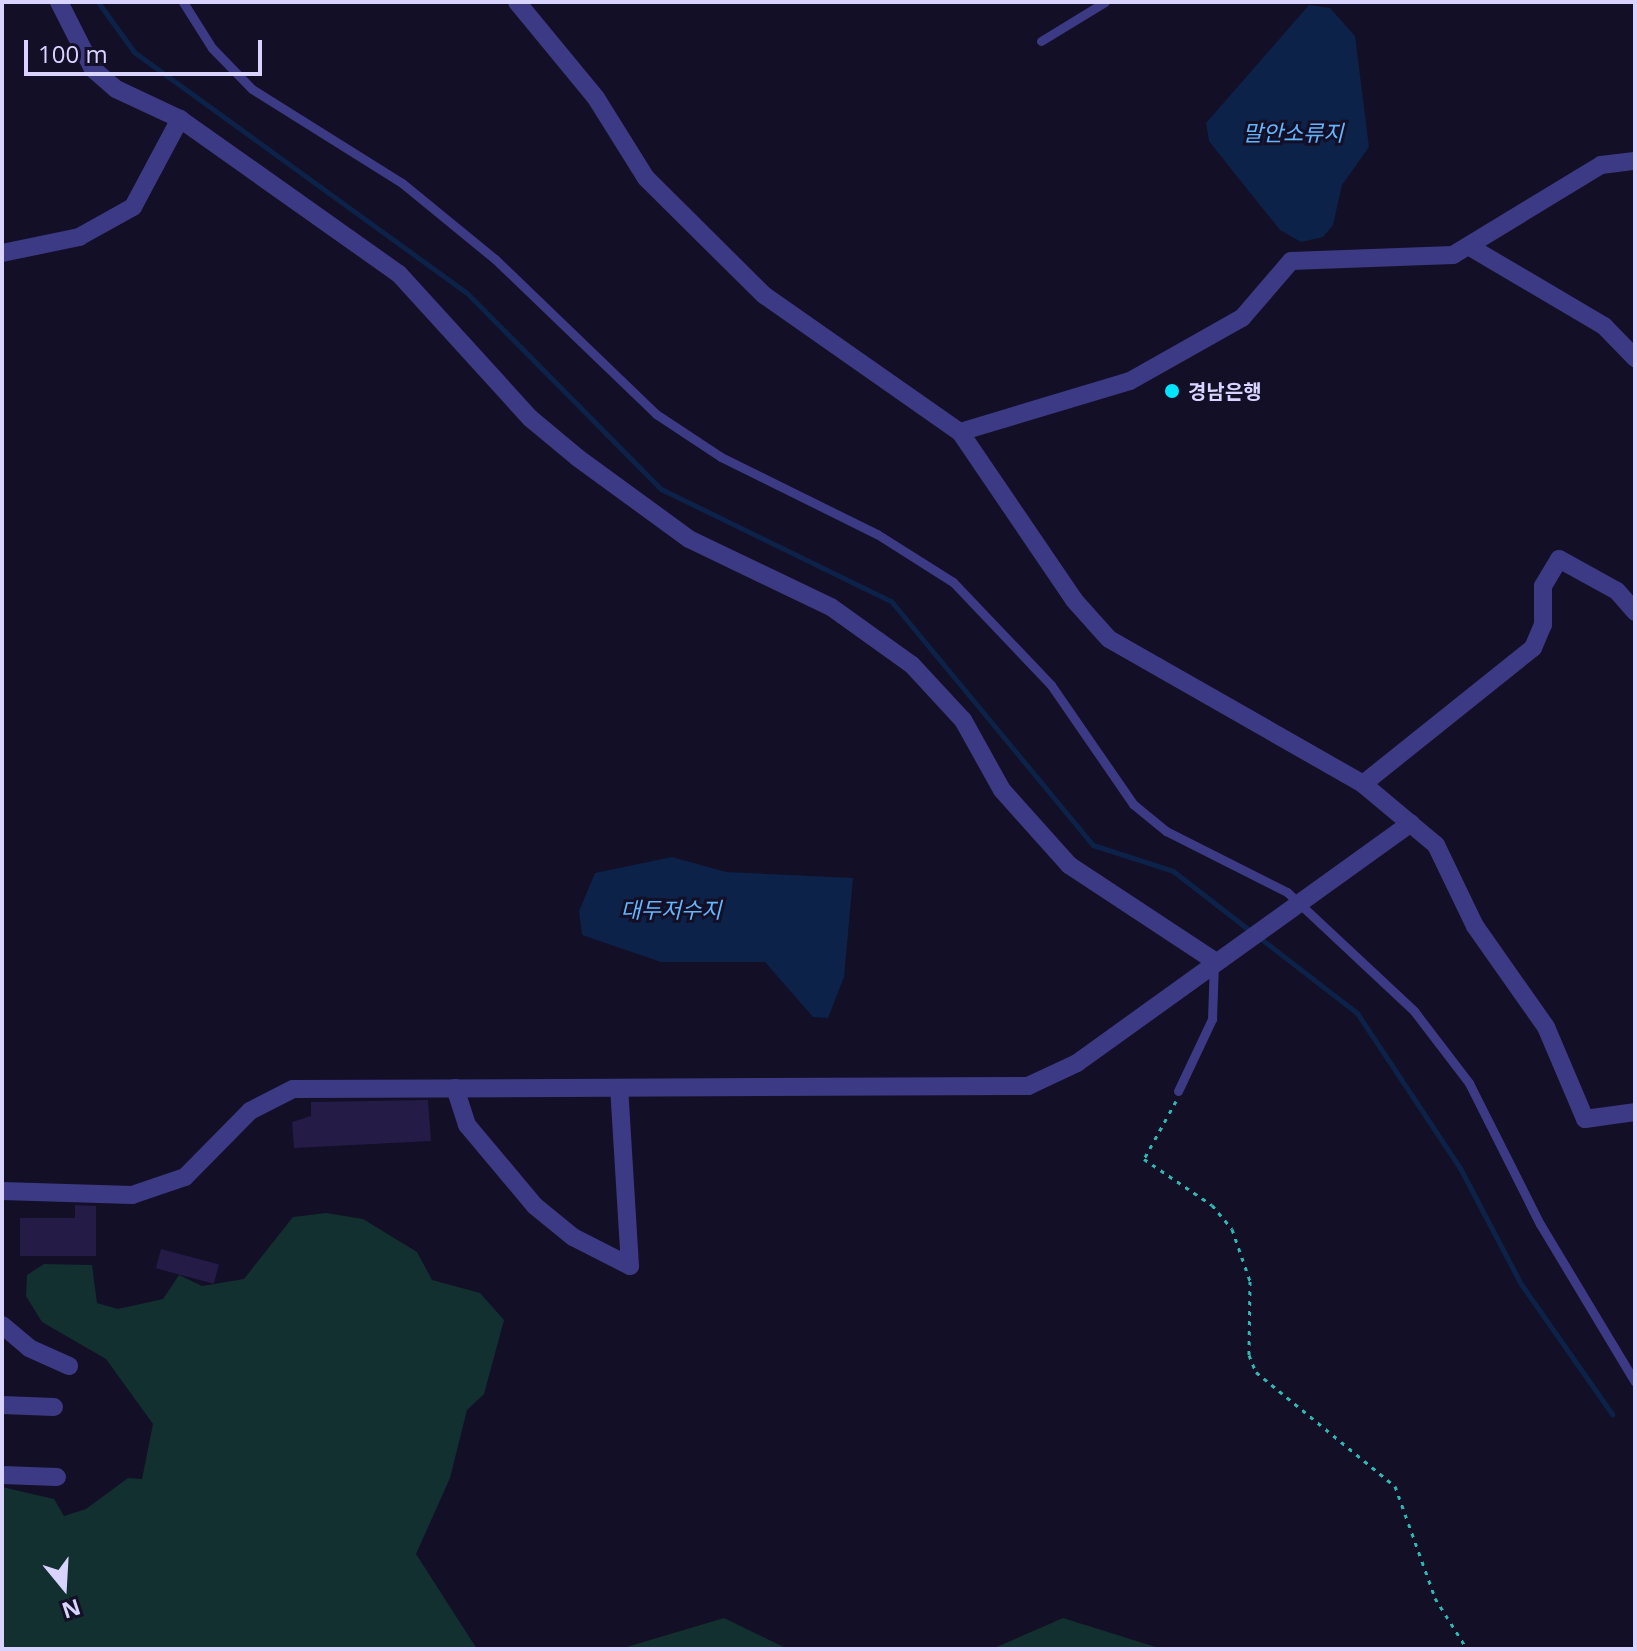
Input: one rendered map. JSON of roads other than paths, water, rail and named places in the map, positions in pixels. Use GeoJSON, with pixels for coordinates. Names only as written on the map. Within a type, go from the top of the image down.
{"type":"FeatureCollection","features":[{"type":"Feature","properties":{"kind":"street"},"geometry":{"type":"LineString","coordinates":[[59,2],[93,69],[116,89],[180,119],[399,274],[530,418],[578,458],[689,539],[831,607],[912,665],[963,720],[1002,790],[1069,865],[1213,960]]}},
{"type":"Feature","properties":{"kind":"street"},"geometry":{"type":"LineString","coordinates":[[517,2],[596,98],[646,178],[764,295],[960,432],[1074,600],[1109,639],[1363,784],[1436,845],[1475,926],[1546,1027],[1585,1119],[1635,1112]]}},
{"type":"Feature","properties":{"kind":"street"},"geometry":{"type":"LineString","coordinates":[[2,253],[79,237],[133,207],[180,119]]}},
{"type":"Feature","properties":{"kind":"street"},"geometry":{"type":"LineString","coordinates":[[960,432],[1130,381],[1242,318],[1291,261],[1453,255],[1601,165],[1635,161]]}},
{"type":"Feature","properties":{"kind":"street"},"geometry":{"type":"LineString","coordinates":[[1470,247],[1604,326],[1635,358]]}},
{"type":"Feature","properties":{"kind":"street"},"geometry":{"type":"LineString","coordinates":[[1363,784],[1533,648],[1543,625],[1543,586],[1559,559],[1617,591],[1635,612]]}},
{"type":"Feature","properties":{"kind":"street"},"geometry":{"type":"LineString","coordinates":[[2,1191],[132,1195],[185,1177],[250,1111],[293,1089],[1028,1086],[1077,1063],[1213,960],[1301,905],[1411,823]]}},
{"type":"Feature","properties":{"kind":"street"},"geometry":{"type":"LineString","coordinates":[[455,1088],[467,1125],[535,1206],[573,1237],[630,1266],[619,1088]]}},
{"type":"Feature","properties":{"kind":"street"},"geometry":{"type":"LineString","coordinates":[[2,1325],[29,1348],[69,1366]]}},
{"type":"Feature","properties":{"kind":"street"},"geometry":{"type":"LineString","coordinates":[[2,1405],[54,1407]]}},
{"type":"Feature","properties":{"kind":"street"},"geometry":{"type":"LineString","coordinates":[[2,1475],[57,1477]]}},
{"type":"Feature","properties":{"kind":"lane"},"geometry":{"type":"LineString","coordinates":[[183,2],[212,48],[252,89],[424,200],[656,414],[721,457],[877,534],[953,582],[1051,685],[1133,804],[1166,831],[1301,905],[1453,1056],[1540,1224],[1635,1382]]}},
{"type":"Feature","properties":{"kind":"lane"},"geometry":{"type":"LineString","coordinates":[[1041,41],[1105,2]]}},
{"type":"Feature","properties":{"kind":"lane"},"geometry":{"type":"LineString","coordinates":[[1178,1091],[1212,1019],[1213,960]]}},
{"type":"Feature","properties":{"kind":"water","name":"말안소류지"},"geometry":{"type":"Polygon","coordinates":[[[1309,5],[1330,8],[1355,36],[1369,147],[1342,185],[1333,225],[1323,237],[1301,242],[1280,230],[1235,174],[1209,141],[1206,123],[1309,5]]]}},
{"type":"Feature","properties":{"kind":"water","name":"대두저수지"},"geometry":{"type":"Polygon","coordinates":[[[672,857],[726,872],[853,878],[844,977],[828,1018],[813,1017],[765,962],[661,962],[582,935],[579,911],[595,873],[672,857]]]}},
{"type":"Feature","properties":{"kind":"waterway"},"geometry":{"type":"LineString","coordinates":[[98,2],[134,52],[467,293],[661,489],[891,601],[1093,845],[1173,871],[1252,932]]}},
{"type":"Feature","properties":{"kind":"waterway"},"geometry":{"type":"LineString","coordinates":[[1260,938],[1357,1013],[1460,1168],[1521,1284],[1612,1414]]}},
{"type":"Feature","properties":{"kind":"place","name":"경남은행"},"geometry":{"type":"Point","coordinates":[1172,391]}}]}
